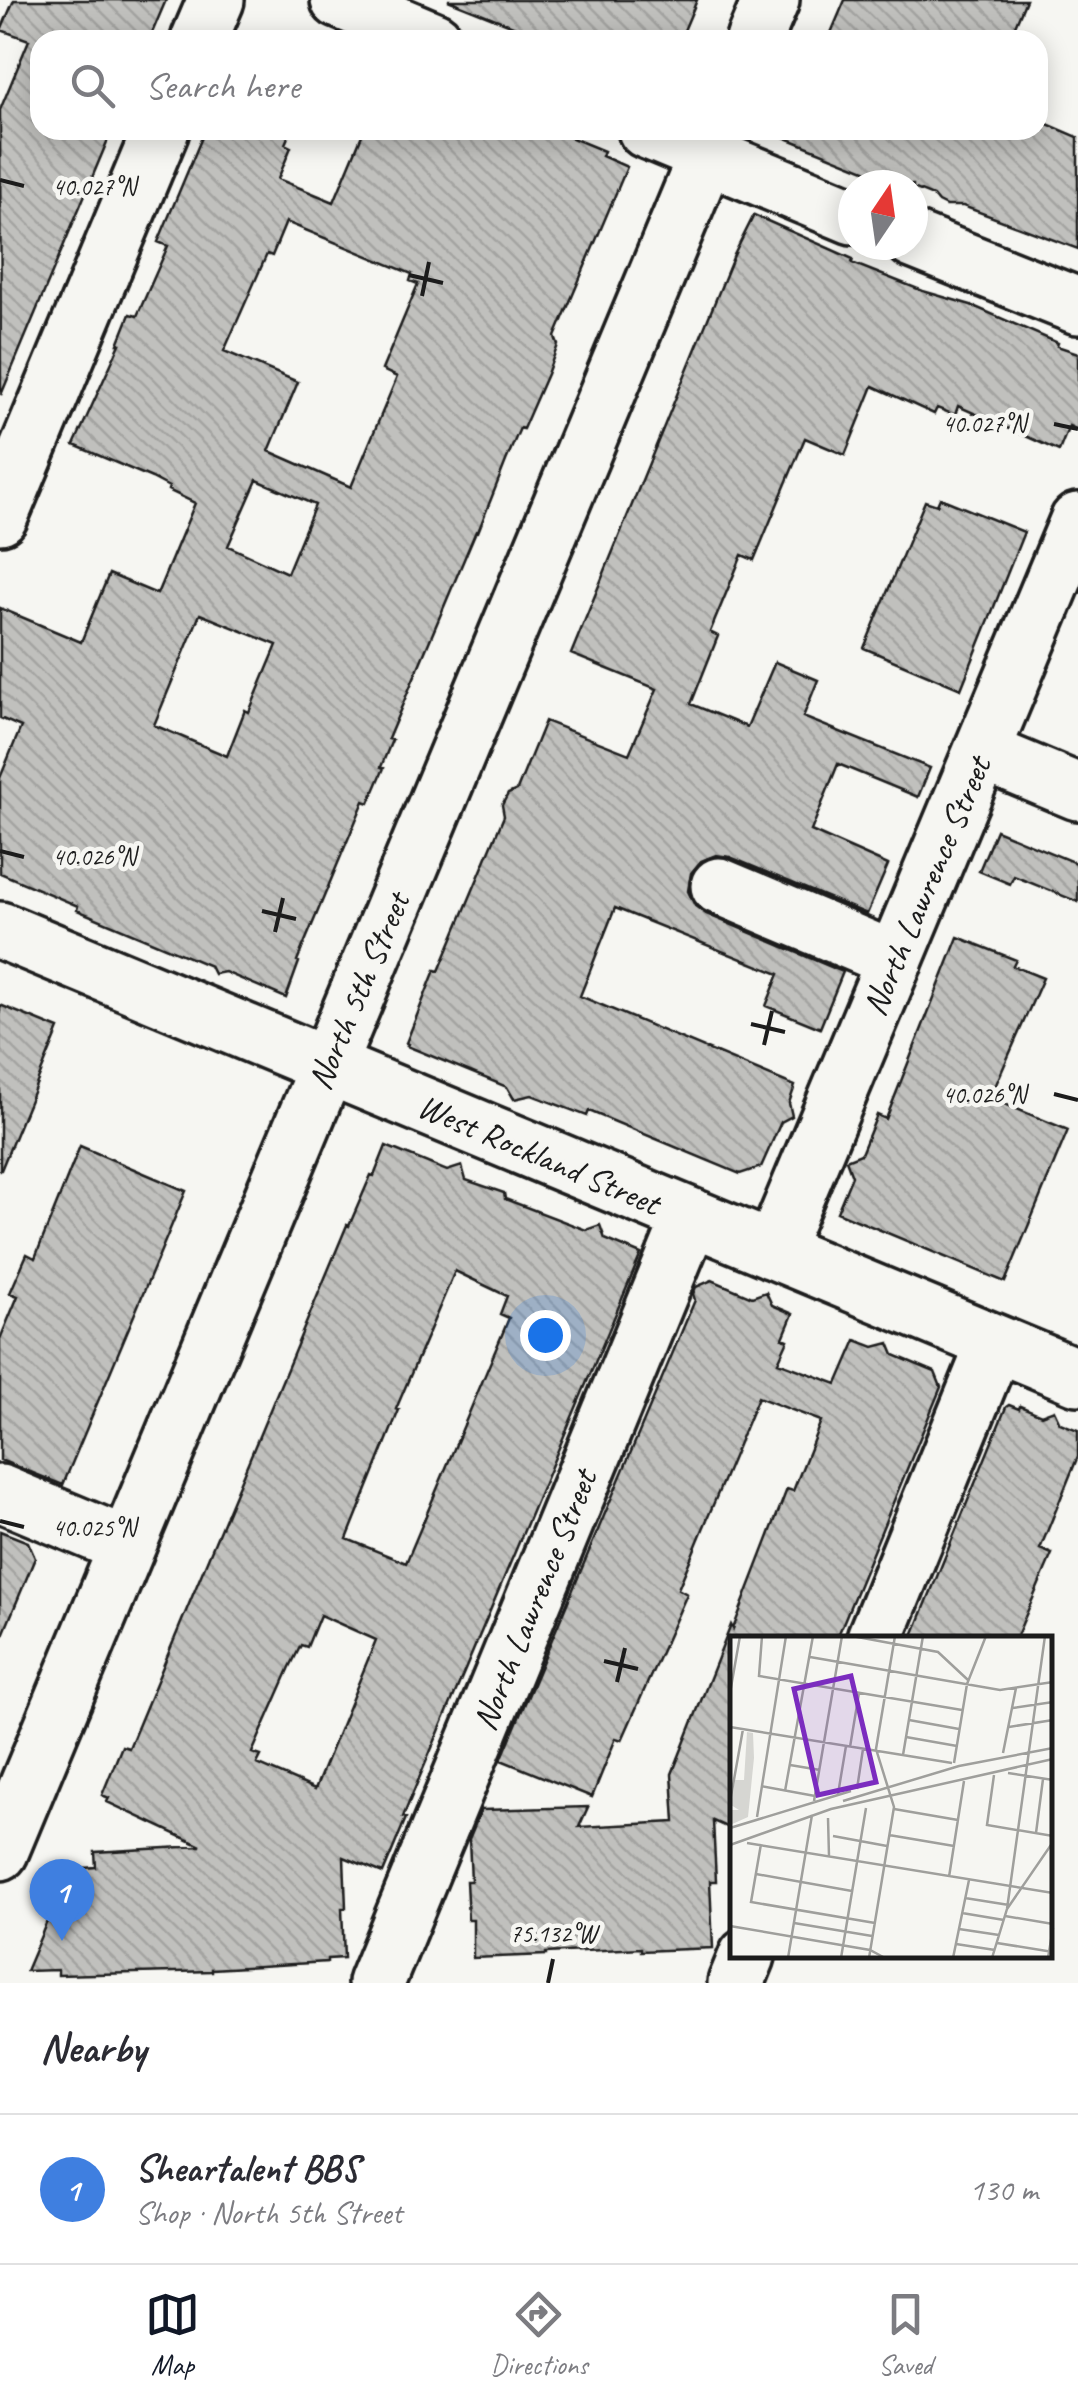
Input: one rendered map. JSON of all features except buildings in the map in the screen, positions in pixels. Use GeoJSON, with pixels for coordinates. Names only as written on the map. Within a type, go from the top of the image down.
{"type":"FeatureCollection","features":[{"type":"Feature","properties":{"kind":"street"},"geometry":{"type":"LineString","coordinates":[[203,30],[216,0]]}},
{"type":"Feature","properties":{"kind":"street"},"geometry":{"type":"LineString","coordinates":[[339,0],[410,30]]}},
{"type":"Feature","properties":{"kind":"street"},"geometry":{"type":"LineString","coordinates":[[758,30],[770,0]]}},
{"type":"Feature","properties":{"kind":"street"},"geometry":{"type":"LineString","coordinates":[[0,516],[157,140]]}},
{"type":"Feature","properties":{"kind":"street"},"geometry":{"type":"LineString","coordinates":[[712,143],[838,208]]}},
{"type":"Feature","properties":{"kind":"street","name":"North 5th Street"},"geometry":{"type":"LineString","coordinates":[[0,1852],[712,143]]}},
{"type":"Feature","properties":{"kind":"street"},"geometry":{"type":"LineString","coordinates":[[928,246],[1078,306]]}},
{"type":"Feature","properties":{"kind":"street","name":"North Lawrence Street"},"geometry":{"type":"LineString","coordinates":[[773,1250],[1078,521]]}},
{"type":"Feature","properties":{"kind":"street"},"geometry":{"type":"LineString","coordinates":[[982,752],[1078,792]]}},
{"type":"Feature","properties":{"kind":"street"},"geometry":{"type":"LineString","coordinates":[[719,886],[895,960]]}},
{"type":"Feature","properties":{"kind":"street","name":"West Rockland Street"},"geometry":{"type":"LineString","coordinates":[[0,930],[1078,1377]]}},
{"type":"Feature","properties":{"kind":"street","name":"North Lawrence Street"},"geometry":{"type":"LineString","coordinates":[[376,1983],[692,1217]]}},
{"type":"Feature","properties":{"kind":"street"},"geometry":{"type":"LineString","coordinates":[[876,1636],[995,1343]]}},
{"type":"Feature","properties":{"kind":"street"},"geometry":{"type":"LineString","coordinates":[[0,1493],[127,1546]]}},
{"type":"Feature","properties":{"kind":"street"},"geometry":{"type":"LineString","coordinates":[[736,1983],[746,1958]]}},
{"type":"Feature","properties":{"kind":"place","name":"Sheartalent BBS"},"geometry":{"type":"Point","coordinates":[62,1941]}}]}
